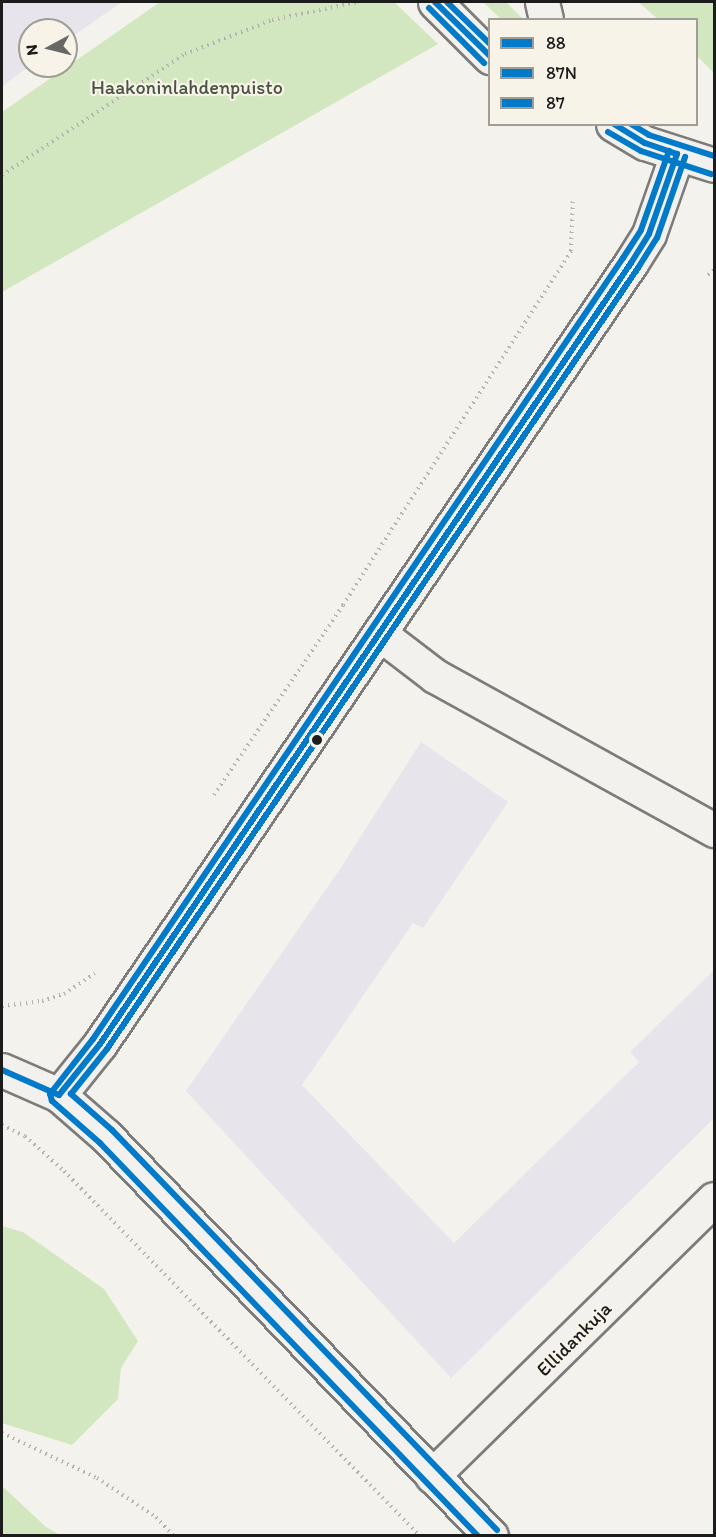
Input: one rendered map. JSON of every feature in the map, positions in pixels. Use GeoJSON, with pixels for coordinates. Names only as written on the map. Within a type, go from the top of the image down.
{"type":"FeatureCollection","features":[{"type":"Feature","properties":{"kind":"street"},"geometry":{"type":"LineString","coordinates":[[435,2],[488,56]]}},
{"type":"Feature","properties":{"kind":"street"},"geometry":{"type":"LineString","coordinates":[[542,2],[546,18]]}},
{"type":"Feature","properties":{"kind":"street"},"geometry":{"type":"LineString","coordinates":[[616,126],[645,143],[714,165]]}},
{"type":"Feature","properties":{"kind":"street"},"geometry":{"type":"LineString","coordinates":[[59,1095],[100,1044],[631,263],[649,234],[677,154]]}},
{"type":"Feature","properties":{"kind":"street"},"geometry":{"type":"LineString","coordinates":[[380,634],[435,676],[714,830]]}},
{"type":"Feature","properties":{"kind":"street"},"geometry":{"type":"LineString","coordinates":[[2,1070],[59,1095],[106,1136],[491,1536]]}},
{"type":"Feature","properties":{"kind":"street","name":"Ellidankuja"},"geometry":{"type":"LineString","coordinates":[[432,1476],[714,1199]]}},
{"type":"Feature","properties":{"kind":"path"},"geometry":{"type":"LineString","coordinates":[[2,175],[185,54],[272,21],[358,2]]}},
{"type":"Feature","properties":{"kind":"path"},"geometry":{"type":"LineString","coordinates":[[207,806],[343,605],[571,251],[573,199]]}},
{"type":"Feature","properties":{"kind":"path"},"geometry":{"type":"LineString","coordinates":[[708,275],[714,270]]}},
{"type":"Feature","properties":{"kind":"path"},"geometry":{"type":"LineString","coordinates":[[2,1006],[42,1001],[63,994],[98,970]]}},
{"type":"Feature","properties":{"kind":"path"},"geometry":{"type":"LineString","coordinates":[[2,1125],[26,1136],[64,1171],[420,1536]]}},
{"type":"Feature","properties":{"kind":"path"},"geometry":{"type":"LineString","coordinates":[[2,1433],[97,1478],[156,1517],[174,1536]]}},
{"type":"Feature","properties":{"kind":"green space","name":"Haakoninlahdenpuisto"},"geometry":{"type":"Polygon","coordinates":[[[160,2],[394,2],[438,44],[2,292],[2,112],[51,78],[78,78],[78,59],[160,2]]]}},
{"type":"Feature","properties":{"kind":"green space"},"geometry":{"type":"Polygon","coordinates":[[[483,2],[506,2],[522,18],[500,18],[483,2]]]}},
{"type":"Feature","properties":{"kind":"green space"},"geometry":{"type":"Polygon","coordinates":[[[638,2],[714,2],[714,73],[698,57],[698,18],[657,18],[638,2]]]}},
{"type":"Feature","properties":{"kind":"green space"},"geometry":{"type":"Polygon","coordinates":[[[2,1226],[23,1232],[104,1289],[138,1341],[121,1368],[118,1399],[72,1445],[2,1423],[2,1226]]]}},
{"type":"Feature","properties":{"kind":"green space"},"geometry":{"type":"Polygon","coordinates":[[[2,1486],[46,1527],[60,1535],[2,1535],[2,1486]]]}},
{"type":"Feature","properties":{"kind":"building"},"geometry":{"type":"Polygon","coordinates":[[[2,2],[122,2],[78,33],[78,18],[18,18],[18,75],[2,86],[2,2]]]}},
{"type":"Feature","properties":{"kind":"building"},"geometry":{"type":"Polygon","coordinates":[[[421,742],[508,802],[423,928],[413,923],[302,1085],[454,1243],[639,1062],[630,1052],[714,970],[714,1118],[451,1378],[186,1091],[340,869],[421,742]]]}},
{"type":"Feature","properties":{"kind":"transit line","name":"88"},"geometry":{"type":"LineString","coordinates":[[435,2],[488,54]]}},
{"type":"Feature","properties":{"kind":"transit line","name":"87"},"geometry":{"type":"LineString","coordinates":[[447,2],[488,42]]}},
{"type":"Feature","properties":{"kind":"transit line","name":"87N"},"geometry":{"type":"LineString","coordinates":[[429,8],[484,63]]}},
{"type":"Feature","properties":{"kind":"transit line","name":"88"},"geometry":{"type":"LineString","coordinates":[[617,126],[645,143],[677,154]]}},
{"type":"Feature","properties":{"kind":"transit line","name":"87"},"geometry":{"type":"LineString","coordinates":[[634,126],[649,135],[714,156]]}},
{"type":"Feature","properties":{"kind":"transit line","name":"87N"},"geometry":{"type":"LineString","coordinates":[[608,132],[641,151],[711,174]]}},
{"type":"Feature","properties":{"kind":"transit line","name":"87"},"geometry":{"type":"LineString","coordinates":[[478,1536],[100,1143],[52,1101],[50,1094],[93,1039],[623,258],[641,230],[669,151]]}},
{"type":"Feature","properties":{"kind":"transit line","name":"88"},"geometry":{"type":"LineString","coordinates":[[59,1095],[100,1044],[631,263],[649,234],[677,154]]}},
{"type":"Feature","properties":{"kind":"transit line","name":"87N"},"geometry":{"type":"LineString","coordinates":[[497,1530],[112,1130],[71,1094],[107,1049],[638,268],[657,238],[685,157]]}},
{"type":"Feature","properties":{"kind":"transit line","name":"88"},"geometry":{"type":"LineString","coordinates":[[2,1070],[59,1095]]}}]}
